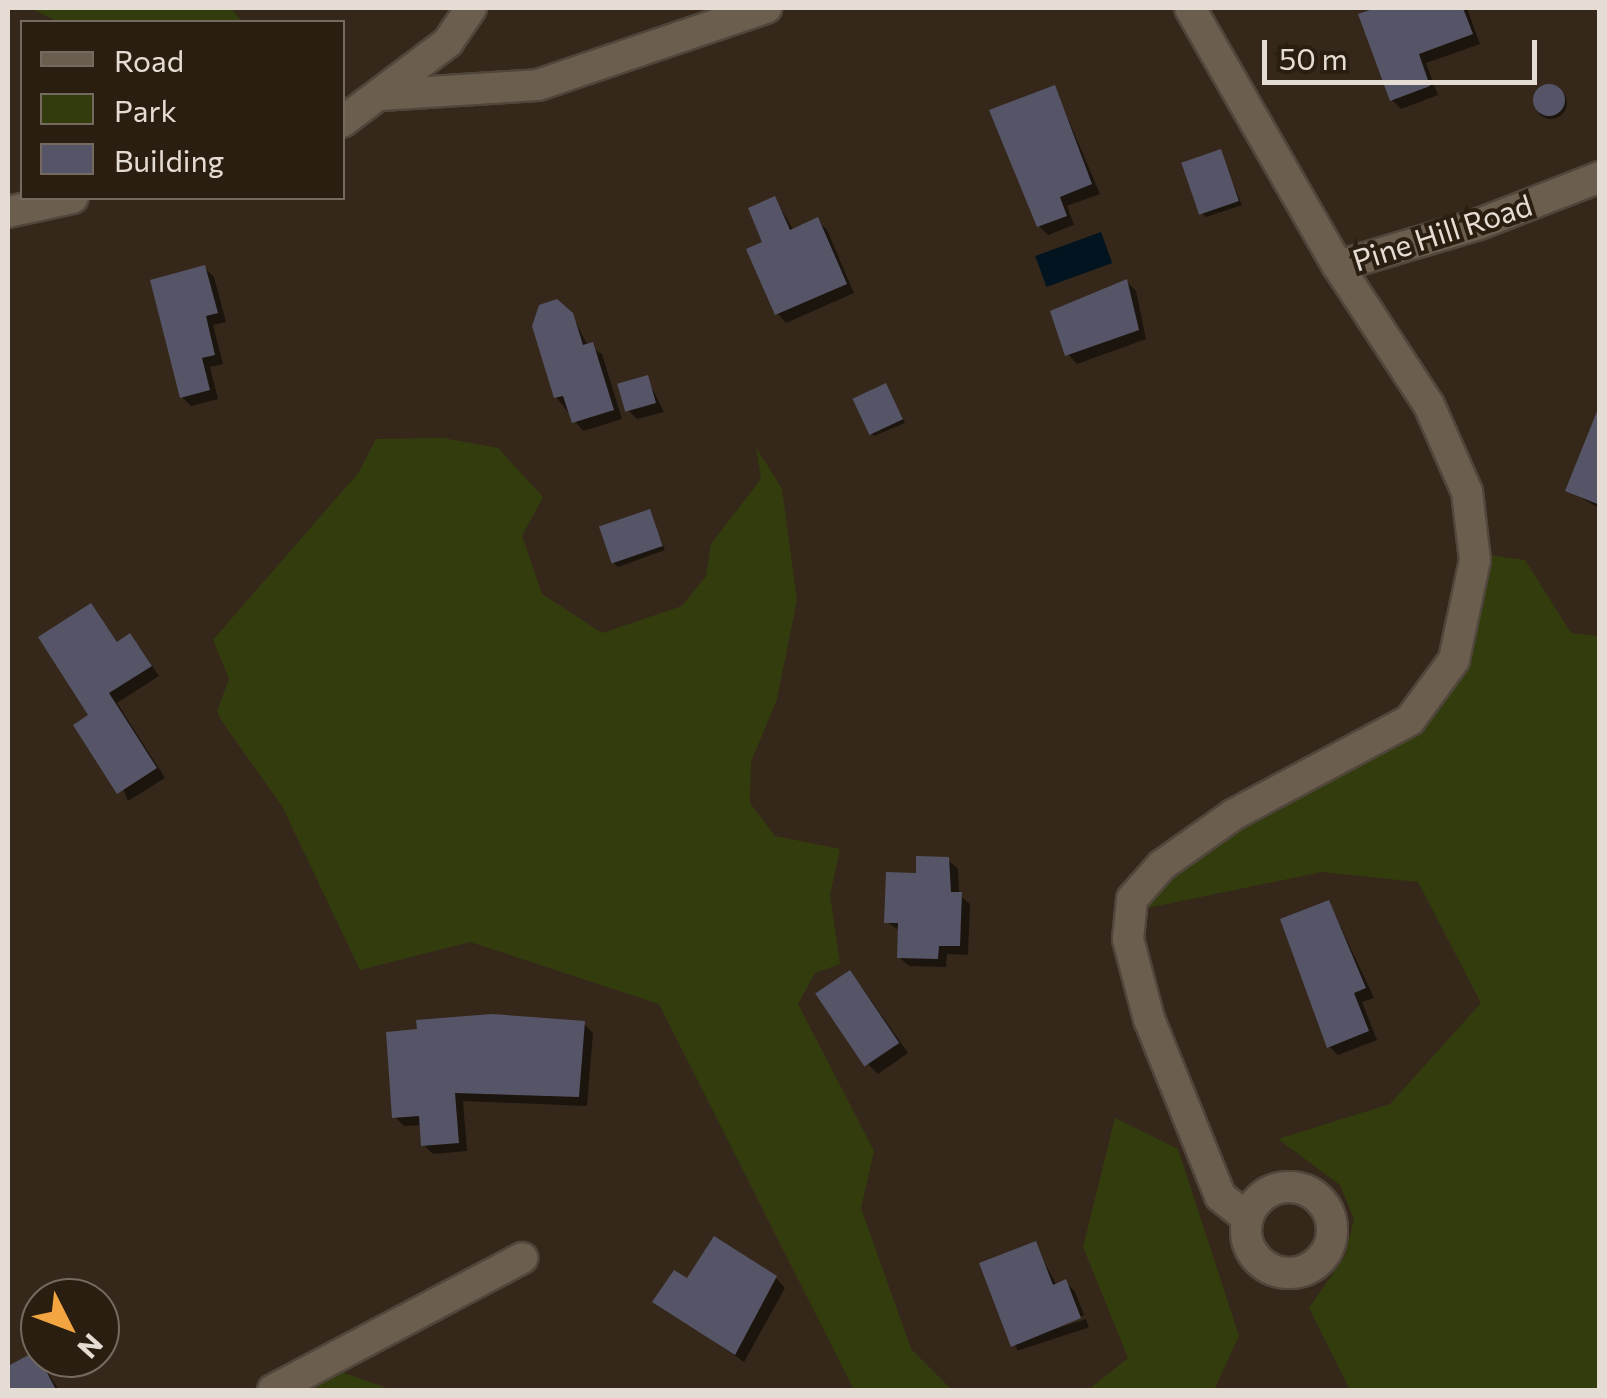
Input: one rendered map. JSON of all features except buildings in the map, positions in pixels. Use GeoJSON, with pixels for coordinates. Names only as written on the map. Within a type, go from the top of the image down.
{"type":"FeatureCollection","features":[{"type":"Feature","properties":{"kind":"street"},"geometry":{"type":"LineString","coordinates":[[345,120],[448,42],[471,8]]}},
{"type":"Feature","properties":{"kind":"street"},"geometry":{"type":"LineString","coordinates":[[381,95],[538,86],[766,8]]}},
{"type":"Feature","properties":{"kind":"street","name":"Pine Hill Road"},"geometry":{"type":"LineString","coordinates":[[1190,8],[1338,266],[1480,224],[1600,177]]}},
{"type":"Feature","properties":{"kind":"street"},"geometry":{"type":"LineString","coordinates":[[8,212],[63,200]]}},
{"type":"Feature","properties":{"kind":"street"},"geometry":{"type":"LineString","coordinates":[[1247,1218],[1220,1196],[1150,1020],[1128,939],[1132,899],[1162,865],[1233,815],[1410,720],[1454,660],[1475,560],[1467,492],[1429,405],[1338,266]]}},
{"type":"Feature","properties":{"kind":"street"},"geometry":{"type":"LineString","coordinates":[[273,1390],[522,1258]]}},
{"type":"Feature","properties":{"kind":"green space"},"geometry":{"type":"Polygon","coordinates":[[[30,8],[231,8],[240,20],[55,20],[30,8]]]}},
{"type":"Feature","properties":{"kind":"green space"},"geometry":{"type":"Polygon","coordinates":[[[443,438],[498,448],[543,497],[522,536],[542,594],[602,633],[682,606],[706,576],[711,544],[761,479],[756,447],[782,489],[797,600],[777,699],[751,762],[750,803],[775,836],[840,849],[830,895],[840,964],[815,973],[798,1004],[874,1151],[861,1208],[911,1349],[952,1390],[854,1390],[659,1004],[470,942],[360,970],[282,806],[221,720],[217,711],[229,679],[213,640],[359,472],[376,439],[443,438]]]}},
{"type":"Feature","properties":{"kind":"green space"},"geometry":{"type":"Polygon","coordinates":[[[1482,554],[1525,560],[1571,633],[1599,636],[1599,1390],[1350,1390],[1309,1308],[1345,1256],[1354,1219],[1340,1185],[1278,1139],[1390,1104],[1481,1003],[1418,882],[1322,872],[1133,911],[1163,871],[1414,725],[1482,554]]]}},
{"type":"Feature","properties":{"kind":"green space"},"geometry":{"type":"Polygon","coordinates":[[[1115,1118],[1178,1149],[1239,1336],[1214,1390],[1088,1390],[1128,1358],[1083,1247],[1115,1118]]]}},
{"type":"Feature","properties":{"kind":"green space"},"geometry":{"type":"Polygon","coordinates":[[[313,1362],[393,1390],[308,1390],[313,1362]]]}},
{"type":"Feature","properties":{"kind":"water"},"geometry":{"type":"Polygon","coordinates":[[[1101,232],[1112,263],[1047,287],[1035,256],[1101,232]]]}}]}
